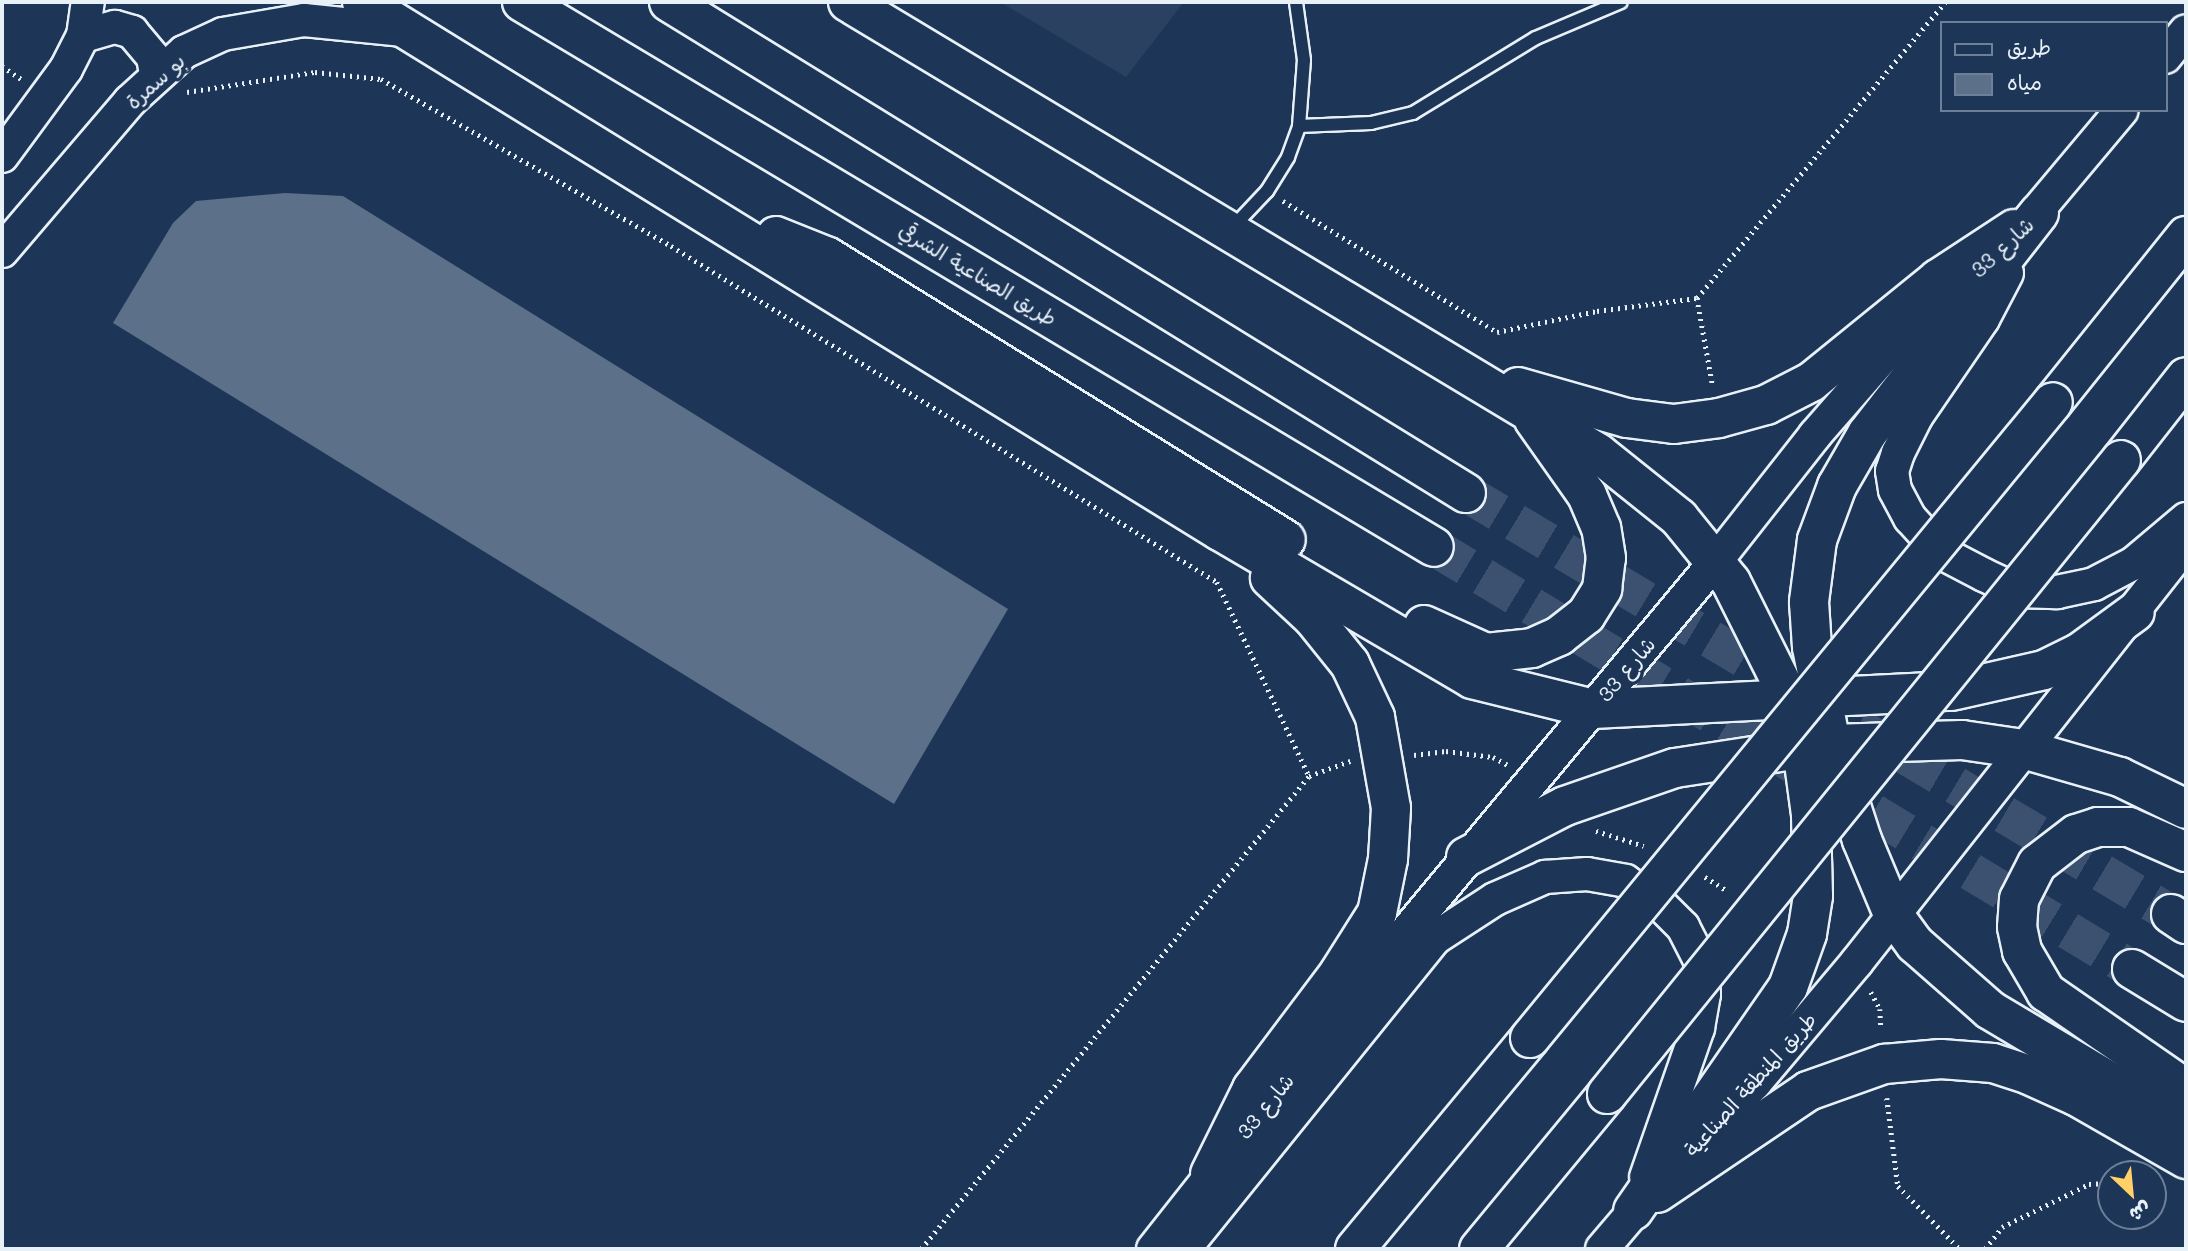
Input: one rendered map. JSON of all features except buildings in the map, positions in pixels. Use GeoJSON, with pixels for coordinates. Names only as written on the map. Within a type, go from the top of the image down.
{"type":"FeatureCollection","features":[{"type":"Feature","properties":{"kind":"main road"},"geometry":{"type":"LineString","coordinates":[[362,2],[1220,531],[1472,678],[1593,709],[1951,691],[1998,683],[2044,670],[2078,653],[2135,612]]}},
{"type":"Feature","properties":{"kind":"main road","name":"طريق الصناعية الشرقي"},"geometry":{"type":"LineString","coordinates":[[522,2],[1434,547]]}},
{"type":"Feature","properties":{"kind":"main road"},"geometry":{"type":"LineString","coordinates":[[669,2],[1466,493]]}},
{"type":"Feature","properties":{"kind":"main road"},"geometry":{"type":"LineString","coordinates":[[848,2],[1227,233],[1522,404],[1648,491],[1716,561],[1806,697]]}},
{"type":"Feature","properties":{"kind":"main road"},"geometry":{"type":"LineString","coordinates":[[671,192],[828,257],[1439,634],[1486,653],[1532,648],[1559,636],[1586,615],[1602,589],[1606,558],[1601,528],[1587,495],[1522,404]]}},
{"type":"Feature","properties":{"kind":"main road"},"geometry":{"type":"LineString","coordinates":[[1470,373],[1627,418],[1674,424],[1719,418],[1766,405],[1811,382],[1938,279],[2039,213]]}},
{"type":"Feature","properties":{"kind":"main road"},"geometry":{"type":"LineString","coordinates":[[2039,213],[1867,434],[1838,486],[1817,540],[1809,602],[1806,697],[1817,746],[1862,840],[1893,914],[1915,944],[1990,1010],[2186,1127]]}},
{"type":"Feature","properties":{"kind":"main road"},"geometry":{"type":"LineString","coordinates":[[1355,1249],[2053,402],[2186,236]]}},
{"type":"Feature","properties":{"kind":"main road"},"geometry":{"type":"LineString","coordinates":[[1479,1249],[2186,377]]}},
{"type":"Feature","properties":{"kind":"main road"},"geometry":{"type":"LineString","coordinates":[[1210,1174],[1252,1089],[1339,973],[1377,913],[1391,808],[1385,758],[1375,717],[1350,664],[1312,618],[1220,531]]}},
{"type":"Feature","properties":{"kind":"main road"},"geometry":{"type":"LineString","coordinates":[[1466,857],[1565,806],[1675,768],[1817,746],[1962,740],[2022,749],[2120,777],[2186,809]]}},
{"type":"Feature","properties":{"kind":"main road"},"geometry":{"type":"LineString","coordinates":[[1633,1211],[1788,987],[1807,934],[1813,896],[1811,815],[1817,746]]}},
{"type":"Feature","properties":{"kind":"main road"},"geometry":{"type":"LineString","coordinates":[[2186,852],[2129,827],[2098,827],[2076,834],[2037,864],[2019,899],[2017,927],[2022,951],[2046,992],[2186,1089]]}},
{"type":"Feature","properties":{"kind":"main road"},"geometry":{"type":"LineString","coordinates":[[2132,969],[2186,1002]]}},
{"type":"Feature","properties":{"kind":"main road"},"geometry":{"type":"LineString","coordinates":[[1633,1211],[1808,1091],[1884,1064],[1941,1059],[1993,1063],[2076,1096],[2186,1159]]}},
{"type":"Feature","properties":{"kind":"street"},"geometry":{"type":"LineString","coordinates":[[2,156],[48,97],[83,36],[88,2]]}},
{"type":"Feature","properties":{"kind":"street","name":"بو سمرة"},"geometry":{"type":"LineString","coordinates":[[2,251],[156,74],[194,48],[223,34],[257,26],[341,21],[409,31]]}},
{"type":"Feature","properties":{"kind":"street"},"geometry":{"type":"LineString","coordinates":[[83,36],[107,28],[132,32],[153,57],[156,74]]}},
{"type":"Feature","properties":{"kind":"street"},"geometry":{"type":"LineString","coordinates":[[2167,55],[2186,32]]}},
{"type":"Feature","properties":{"kind":"street","name":"شارع 33"},"geometry":{"type":"LineString","coordinates":[[1153,1249],[1210,1174],[1466,857],[1716,561],[1815,435],[1884,356],[2039,213],[2120,112]]}},
{"type":"Feature","properties":{"kind":"street"},"geometry":{"type":"LineString","coordinates":[[2039,213],[1983,319],[1916,417],[1892,471],[1895,490],[1910,518],[1942,553],[2018,591],[2057,592],[2094,584],[2134,563],[2186,519]]}},
{"type":"Feature","properties":{"kind":"street"},"geometry":{"type":"LineString","coordinates":[[1893,914],[2022,749],[2135,612],[2186,544]]}},
{"type":"Feature","properties":{"kind":"street"},"geometry":{"type":"LineString","coordinates":[[1184,1249],[1435,938],[1495,899],[1545,877],[1587,874],[1625,881],[1657,901],[1683,927],[1700,961],[1704,994],[1698,1028],[1633,1211]]}},
{"type":"Feature","properties":{"kind":"street","name":"طريق المنطقة الصناعية"},"geometry":{"type":"LineString","coordinates":[[1602,1249],[1633,1211],[1755,1083],[1856,963],[1893,914]]}},
{"type":"Feature","properties":{"kind":"lane"},"geometry":{"type":"LineString","coordinates":[[1227,233],[1267,191],[1288,156],[1299,125],[1304,60],[1296,2]]}},
{"type":"Feature","properties":{"kind":"lane"},"geometry":{"type":"LineString","coordinates":[[1299,125],[1371,123],[1413,113],[1536,38],[1621,2]]}},
{"type":"Feature","properties":{"kind":"path"},"geometry":{"type":"LineString","coordinates":[[1267,191],[1497,332],[1597,311],[1697,298],[1945,2]]}},
{"type":"Feature","properties":{"kind":"path"},"geometry":{"type":"LineString","coordinates":[[183,93],[315,72],[381,79],[671,246],[1217,582],[1309,776]]}},
{"type":"Feature","properties":{"kind":"path"},"geometry":{"type":"LineString","coordinates":[[1697,298],[1719,418]]}},
{"type":"Feature","properties":{"kind":"path"},"geometry":{"type":"LineString","coordinates":[[921,1249],[1309,776],[1349,761],[1446,751],[1493,757],[1532,779]]}},
{"type":"Feature","properties":{"kind":"path"},"geometry":{"type":"LineString","coordinates":[[1565,806],[1598,833],[1650,849]]}},
{"type":"Feature","properties":{"kind":"path"},"geometry":{"type":"LineString","coordinates":[[1693,869],[1737,897]]}},
{"type":"Feature","properties":{"kind":"path"},"geometry":{"type":"LineString","coordinates":[[1856,963],[1880,1009],[1898,1186],[1960,1249]]}},
{"type":"Feature","properties":{"kind":"path"},"geometry":{"type":"LineString","coordinates":[[1985,1249],[2002,1227],[2089,1184],[2097,1184]]}},
{"type":"Feature","properties":{"kind":"shaded area"},"geometry":{"type":"Polygon","coordinates":[[[1000,2],[1184,2],[1126,77],[1000,2]]]}},
{"type":"Feature","properties":{"kind":"water"},"geometry":{"type":"Polygon","coordinates":[[[285,193],[343,196],[1008,609],[894,804],[113,323],[173,223],[196,201],[285,193]]]}},
{"type":"Feature","properties":{"kind":"tunnel"},"geometry":{"type":"LineString","coordinates":[[1466,493],[2171,914]]}},
{"type":"Feature","properties":{"kind":"tunnel"},"geometry":{"type":"LineString","coordinates":[[1434,547],[2132,969]]}}]}
